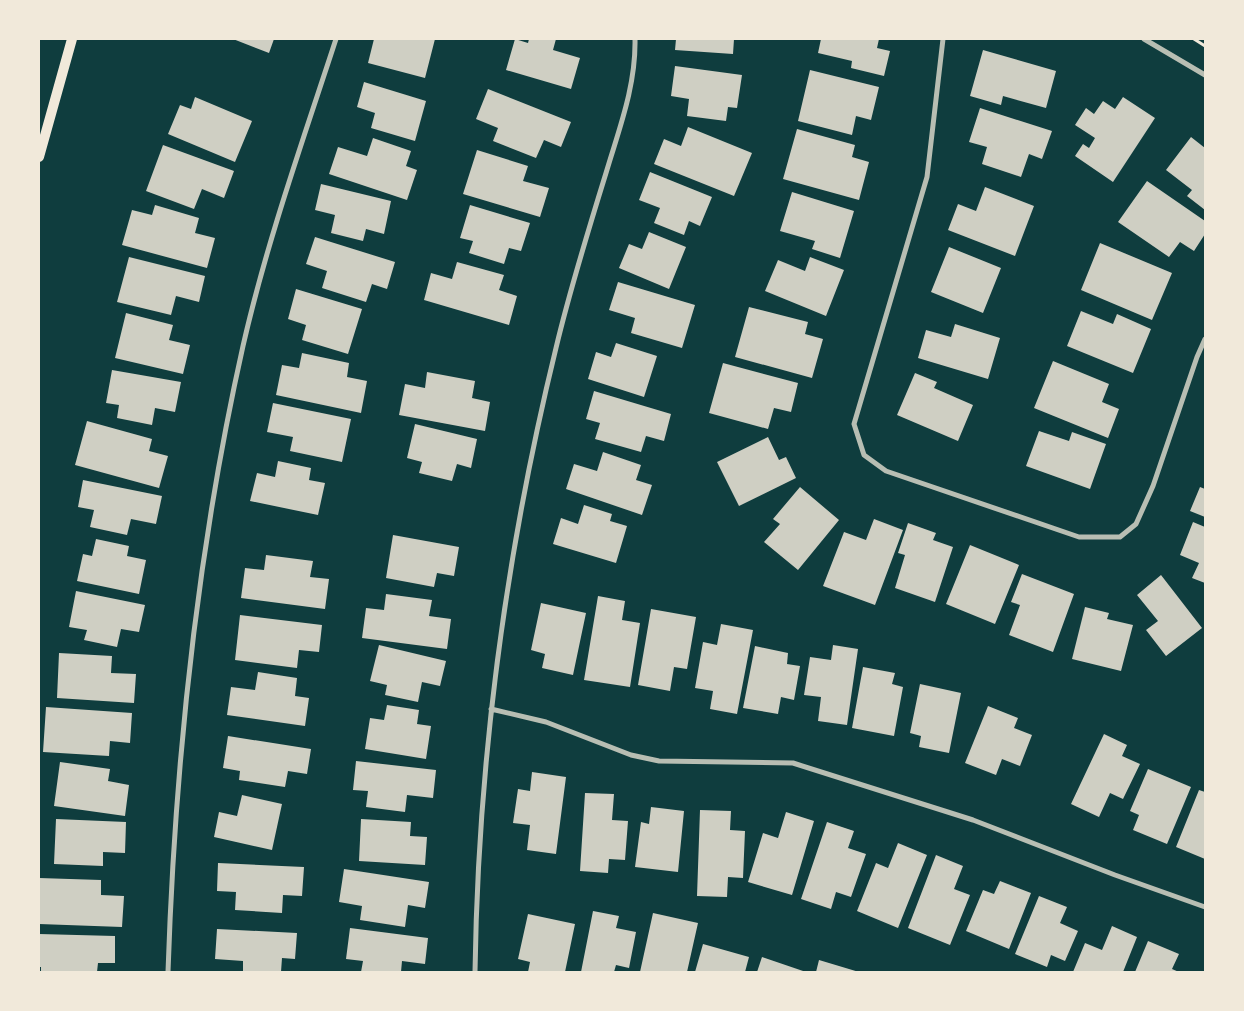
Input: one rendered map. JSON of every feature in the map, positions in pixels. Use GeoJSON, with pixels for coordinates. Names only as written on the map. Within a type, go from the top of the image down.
{"type":"FeatureCollection","features":[{"type":"Feature","properties":{"kind":"main road"},"geometry":{"type":"LineString","coordinates":[[39,157],[72,39]]}},
{"type":"Feature","properties":{"kind":"street"},"geometry":{"type":"LineString","coordinates":[[168,972],[171,890],[190,658],[214,490],[243,345],[268,250],[336,39]]}},
{"type":"Feature","properties":{"kind":"street"},"geometry":{"type":"LineString","coordinates":[[475,972],[477,902],[491,708],[511,561],[527,475],[556,347],[628,101],[634,72],[635,39]]}},
{"type":"Feature","properties":{"kind":"street"},"geometry":{"type":"LineString","coordinates":[[943,39],[927,177],[854,424],[864,455],[886,471],[1079,537],[1120,537],[1136,524],[1153,486],[1205,340]]}},
{"type":"Feature","properties":{"kind":"street"},"geometry":{"type":"LineString","coordinates":[[1144,39],[1205,75]]}},
{"type":"Feature","properties":{"kind":"street"},"geometry":{"type":"LineString","coordinates":[[491,708],[546,722],[631,755],[659,761],[793,764],[973,820],[1115,875],[1205,907]]}},
{"type":"Feature","properties":{"kind":"path"},"geometry":{"type":"LineString","coordinates":[[1194,39],[1205,46]]}},
{"type":"Feature","properties":{"kind":"building"},"geometry":{"type":"Polygon","coordinates":[[[233,39],[274,39],[269,53],[233,39]]]}},
{"type":"Feature","properties":{"kind":"building"},"geometry":{"type":"Polygon","coordinates":[[[374,39],[435,39],[425,78],[368,63],[374,39]]]}},
{"type":"Feature","properties":{"kind":"building"},"geometry":{"type":"Polygon","coordinates":[[[515,39],[528,43],[529,39],[556,39],[553,50],[580,58],[571,89],[506,70],[515,39]]]}},
{"type":"Feature","properties":{"kind":"building"},"geometry":{"type":"Polygon","coordinates":[[[676,39],[734,39],[733,54],[675,50],[676,39]]]}},
{"type":"Feature","properties":{"kind":"building"},"geometry":{"type":"Polygon","coordinates":[[[821,39],[879,39],[877,48],[890,51],[884,76],[851,68],[852,61],[818,53],[821,39]]]}},
{"type":"Feature","properties":{"kind":"building"},"geometry":{"type":"Polygon","coordinates":[[[983,50],[1056,71],[1046,108],[1003,96],[1001,105],[970,96],[983,50]]]}},
{"type":"Feature","properties":{"kind":"building"},"geometry":{"type":"Polygon","coordinates":[[[675,66],[742,75],[737,108],[728,107],[726,121],[687,116],[689,99],[671,96],[675,66]]]}},
{"type":"Feature","properties":{"kind":"building"},"geometry":{"type":"Polygon","coordinates":[[[810,70],[879,87],[871,120],[856,116],[852,135],[798,121],[810,70]]]}},
{"type":"Feature","properties":{"kind":"building"},"geometry":{"type":"Polygon","coordinates":[[[364,82],[426,101],[415,141],[371,128],[375,113],[357,107],[364,82]]]}},
{"type":"Feature","properties":{"kind":"building"},"geometry":{"type":"Polygon","coordinates":[[[488,89],[571,122],[561,147],[544,140],[536,158],[493,141],[498,128],[476,119],[488,89]]]}},
{"type":"Feature","properties":{"kind":"building"},"geometry":{"type":"Polygon","coordinates":[[[195,97],[252,121],[235,162],[168,134],[180,105],[191,109],[195,97]]]}},
{"type":"Feature","properties":{"kind":"building"},"geometry":{"type":"Polygon","coordinates":[[[1123,97],[1155,118],[1113,182],[1075,156],[1083,144],[1089,148],[1095,138],[1075,125],[1086,108],[1094,114],[1103,101],[1115,109],[1123,97]]]}},
{"type":"Feature","properties":{"kind":"building"},"geometry":{"type":"Polygon","coordinates":[[[980,108],[1052,131],[1042,159],[1029,154],[1021,177],[982,164],[987,147],[969,142],[980,108]]]}},
{"type":"Feature","properties":{"kind":"building"},"geometry":{"type":"Polygon","coordinates":[[[688,127],[752,153],[734,196],[654,164],[664,139],[681,146],[688,127]]]}},
{"type":"Feature","properties":{"kind":"building"},"geometry":{"type":"Polygon","coordinates":[[[797,129],[855,145],[852,157],[869,162],[859,200],[783,179],[797,129]]]}},
{"type":"Feature","properties":{"kind":"building"},"geometry":{"type":"Polygon","coordinates":[[[1191,137],[1205,148],[1205,210],[1187,196],[1192,190],[1166,170],[1191,137]]]}},
{"type":"Feature","properties":{"kind":"building"},"geometry":{"type":"Polygon","coordinates":[[[373,138],[411,151],[406,166],[417,170],[407,200],[329,174],[338,147],[367,156],[373,138]]]}},
{"type":"Feature","properties":{"kind":"building"},"geometry":{"type":"Polygon","coordinates":[[[163,145],[234,171],[224,198],[202,189],[194,209],[146,191],[163,145]]]}},
{"type":"Feature","properties":{"kind":"building"},"geometry":{"type":"Polygon","coordinates":[[[477,150],[528,166],[523,181],[549,188],[540,217],[463,194],[477,150]]]}},
{"type":"Feature","properties":{"kind":"building"},"geometry":{"type":"Polygon","coordinates":[[[650,172],[712,197],[700,226],[689,221],[684,235],[654,223],[660,208],[639,200],[650,172]]]}},
{"type":"Feature","properties":{"kind":"building"},"geometry":{"type":"Polygon","coordinates":[[[1147,181],[1205,221],[1205,234],[1194,251],[1180,242],[1169,257],[1118,222],[1147,181]]]}},
{"type":"Feature","properties":{"kind":"building"},"geometry":{"type":"Polygon","coordinates":[[[321,184],[391,201],[384,234],[366,229],[363,241],[331,233],[335,215],[315,210],[321,184]]]}},
{"type":"Feature","properties":{"kind":"building"},"geometry":{"type":"Polygon","coordinates":[[[985,187],[1034,206],[1015,256],[948,230],[958,204],[976,211],[985,187]]]}},
{"type":"Feature","properties":{"kind":"building"},"geometry":{"type":"Polygon","coordinates":[[[792,192],[854,211],[840,258],[812,249],[815,241],[780,231],[792,192]]]}},
{"type":"Feature","properties":{"kind":"building"},"geometry":{"type":"Polygon","coordinates":[[[155,205],[199,218],[195,233],[215,238],[207,268],[122,245],[132,210],[152,215],[155,205]]]}},
{"type":"Feature","properties":{"kind":"building"},"geometry":{"type":"Polygon","coordinates":[[[470,205],[530,223],[521,251],[509,248],[504,264],[469,253],[473,241],[460,238],[470,205]]]}},
{"type":"Feature","properties":{"kind":"building"},"geometry":{"type":"Polygon","coordinates":[[[649,232],[686,247],[669,289],[619,268],[629,244],[642,249],[649,232]]]}},
{"type":"Feature","properties":{"kind":"building"},"geometry":{"type":"Polygon","coordinates":[[[315,237],[395,262],[387,289],[372,284],[366,302],[322,288],[327,271],[306,264],[315,237]]]}},
{"type":"Feature","properties":{"kind":"building"},"geometry":{"type":"Polygon","coordinates":[[[1100,243],[1172,273],[1152,320],[1081,290],[1100,243]]]}},
{"type":"Feature","properties":{"kind":"building"},"geometry":{"type":"Polygon","coordinates":[[[949,247],[1001,268],[983,313],[931,292],[949,247]]]}},
{"type":"Feature","properties":{"kind":"building"},"geometry":{"type":"Polygon","coordinates":[[[129,257],[205,276],[199,302],[176,296],[171,315],[117,302],[129,257]]]}},
{"type":"Feature","properties":{"kind":"building"},"geometry":{"type":"Polygon","coordinates":[[[810,257],[844,270],[826,316],[765,291],[778,260],[805,271],[810,257]]]}},
{"type":"Feature","properties":{"kind":"building"},"geometry":{"type":"Polygon","coordinates":[[[457,262],[504,275],[499,290],[517,296],[509,325],[424,300],[431,273],[452,279],[457,262]]]}},
{"type":"Feature","properties":{"kind":"building"},"geometry":{"type":"Polygon","coordinates":[[[618,282],[695,305],[682,348],[631,333],[635,318],[609,310],[618,282]]]}},
{"type":"Feature","properties":{"kind":"building"},"geometry":{"type":"Polygon","coordinates":[[[296,289],[362,309],[348,354],[302,340],[306,325],[288,319],[296,289]]]}},
{"type":"Feature","properties":{"kind":"building"},"geometry":{"type":"Polygon","coordinates":[[[749,307],[808,322],[805,334],[823,339],[812,378],[735,357],[749,307]]]}},
{"type":"Feature","properties":{"kind":"building"},"geometry":{"type":"Polygon","coordinates":[[[1081,311],[1113,324],[1117,314],[1151,329],[1133,373],[1067,346],[1081,311]]]}},
{"type":"Feature","properties":{"kind":"building"},"geometry":{"type":"Polygon","coordinates":[[[126,313],[173,325],[169,340],[190,345],[183,374],[115,358],[126,313]]]}},
{"type":"Feature","properties":{"kind":"building"},"geometry":{"type":"Polygon","coordinates":[[[955,324],[1000,338],[988,379],[918,358],[926,330],[951,337],[955,324]]]}},
{"type":"Feature","properties":{"kind":"building"},"geometry":{"type":"Polygon","coordinates":[[[616,343],[657,356],[644,397],[588,379],[596,352],[611,357],[616,343]]]}},
{"type":"Feature","properties":{"kind":"building"},"geometry":{"type":"Polygon","coordinates":[[[302,353],[349,363],[347,377],[367,381],[361,413],[276,395],[282,365],[299,368],[302,353]]]}},
{"type":"Feature","properties":{"kind":"building"},"geometry":{"type":"Polygon","coordinates":[[[1053,361],[1109,384],[1102,402],[1119,409],[1108,438],[1034,408],[1053,361]]]}},
{"type":"Feature","properties":{"kind":"building"},"geometry":{"type":"Polygon","coordinates":[[[723,363],[798,383],[791,412],[774,408],[768,429],[709,413],[723,363]]]}},
{"type":"Feature","properties":{"kind":"building"},"geometry":{"type":"Polygon","coordinates":[[[112,370],[181,382],[175,412],[155,408],[152,425],[117,418],[119,405],[106,403],[112,370]]]}},
{"type":"Feature","properties":{"kind":"building"},"geometry":{"type":"Polygon","coordinates":[[[427,372],[475,381],[472,398],[490,402],[485,431],[399,415],[405,384],[425,388],[427,372]]]}},
{"type":"Feature","properties":{"kind":"building"},"geometry":{"type":"Polygon","coordinates":[[[915,373],[937,382],[934,388],[973,405],[958,441],[897,415],[915,373]]]}},
{"type":"Feature","properties":{"kind":"building"},"geometry":{"type":"Polygon","coordinates":[[[594,391],[671,414],[664,441],[646,436],[641,452],[595,439],[600,423],[586,419],[594,391]]]}},
{"type":"Feature","properties":{"kind":"building"},"geometry":{"type":"Polygon","coordinates":[[[273,403],[351,419],[342,462],[290,451],[293,437],[267,432],[273,403]]]}},
{"type":"Feature","properties":{"kind":"building"},"geometry":{"type":"Polygon","coordinates":[[[87,421],[152,439],[149,451],[168,456],[159,488],[75,465],[87,421]]]}},
{"type":"Feature","properties":{"kind":"building"},"geometry":{"type":"Polygon","coordinates":[[[415,424],[477,439],[471,468],[457,464],[452,481],[419,473],[422,462],[407,458],[415,424]]]}},
{"type":"Feature","properties":{"kind":"building"},"geometry":{"type":"Polygon","coordinates":[[[1039,431],[1069,441],[1072,432],[1106,444],[1090,489],[1026,466],[1039,431]]]}},
{"type":"Feature","properties":{"kind":"building"},"geometry":{"type":"Polygon","coordinates":[[[768,437],[779,460],[786,457],[796,478],[739,506],[717,462],[768,437]]]}},
{"type":"Feature","properties":{"kind":"building"},"geometry":{"type":"Polygon","coordinates":[[[603,452],[641,465],[636,480],[652,485],[642,515],[566,489],[574,464],[597,471],[603,452]]]}},
{"type":"Feature","properties":{"kind":"building"},"geometry":{"type":"Polygon","coordinates":[[[278,461],[311,468],[309,480],[325,483],[318,515],[250,501],[257,473],[275,477],[278,461]]]}},
{"type":"Feature","properties":{"kind":"building"},"geometry":{"type":"Polygon","coordinates":[[[83,480],[162,496],[156,524],[131,519],[127,535],[90,527],[94,510],[78,507],[83,480]]]}},
{"type":"Feature","properties":{"kind":"building"},"geometry":{"type":"Polygon","coordinates":[[[800,487],[839,520],[798,570],[764,542],[780,524],[773,519],[800,487]]]}},
{"type":"Feature","properties":{"kind":"building"},"geometry":{"type":"Polygon","coordinates":[[[1200,487],[1205,489],[1205,517],[1190,511],[1200,487]]]}},
{"type":"Feature","properties":{"kind":"building"},"geometry":{"type":"Polygon","coordinates":[[[584,505],[612,514],[610,521],[627,526],[616,563],[553,544],[561,518],[578,524],[584,505]]]}},
{"type":"Feature","properties":{"kind":"building"},"geometry":{"type":"Polygon","coordinates":[[[874,519],[903,530],[875,605],[823,586],[844,532],[866,540],[874,519]]]}},
{"type":"Feature","properties":{"kind":"building"},"geometry":{"type":"Polygon","coordinates":[[[1193,522],[1205,527],[1205,583],[1192,578],[1199,563],[1180,555],[1193,522]]]}},
{"type":"Feature","properties":{"kind":"building"},"geometry":{"type":"Polygon","coordinates":[[[908,523],[936,533],[933,540],[953,547],[935,602],[895,588],[905,555],[898,553],[908,523]]]}},
{"type":"Feature","properties":{"kind":"building"},"geometry":{"type":"Polygon","coordinates":[[[393,535],[459,547],[454,576],[437,573],[434,587],[386,578],[393,535]]]}},
{"type":"Feature","properties":{"kind":"building"},"geometry":{"type":"Polygon","coordinates":[[[96,539],[129,546],[127,556],[146,560],[139,594],[77,581],[83,554],[92,556],[96,539]]]}},
{"type":"Feature","properties":{"kind":"building"},"geometry":{"type":"Polygon","coordinates":[[[970,545],[1019,565],[995,624],[946,604],[970,545]]]}},
{"type":"Feature","properties":{"kind":"building"},"geometry":{"type":"Polygon","coordinates":[[[266,555],[313,561],[310,577],[329,579],[325,609],[241,598],[245,568],[264,570],[266,555]]]}},
{"type":"Feature","properties":{"kind":"building"},"geometry":{"type":"Polygon","coordinates":[[[1022,574],[1074,594],[1053,652],[1009,635],[1020,605],[1011,602],[1022,574]]]}},
{"type":"Feature","properties":{"kind":"building"},"geometry":{"type":"Polygon","coordinates":[[[1161,575],[1202,628],[1166,656],[1146,630],[1158,621],[1137,595],[1161,575]]]}},
{"type":"Feature","properties":{"kind":"building"},"geometry":{"type":"Polygon","coordinates":[[[76,591],[145,605],[139,632],[121,629],[117,647],[84,640],[87,630],[69,627],[76,591]]]}},
{"type":"Feature","properties":{"kind":"building"},"geometry":{"type":"Polygon","coordinates":[[[386,594],[432,600],[429,616],[451,619],[447,649],[362,638],[366,608],[384,610],[386,594]]]}},
{"type":"Feature","properties":{"kind":"building"},"geometry":{"type":"Polygon","coordinates":[[[598,596],[625,601],[622,620],[640,623],[630,687],[584,680],[598,596]]]}},
{"type":"Feature","properties":{"kind":"building"},"geometry":{"type":"Polygon","coordinates":[[[541,603],[586,613],[573,675],[542,668],[545,654],[531,650],[541,603]]]}},
{"type":"Feature","properties":{"kind":"building"},"geometry":{"type":"Polygon","coordinates":[[[1085,607],[1109,613],[1107,619],[1133,625],[1121,671],[1072,659],[1085,607]]]}},
{"type":"Feature","properties":{"kind":"building"},"geometry":{"type":"Polygon","coordinates":[[[651,609],[696,617],[687,669],[674,667],[670,691],[638,685],[651,609]]]}},
{"type":"Feature","properties":{"kind":"building"},"geometry":{"type":"Polygon","coordinates":[[[240,615],[322,625],[319,652],[299,650],[297,668],[235,660],[240,615]]]}},
{"type":"Feature","properties":{"kind":"building"},"geometry":{"type":"Polygon","coordinates":[[[721,624],[753,630],[737,714],[710,709],[713,691],[695,688],[703,642],[717,645],[721,624]]]}},
{"type":"Feature","properties":{"kind":"building"},"geometry":{"type":"Polygon","coordinates":[[[379,645],[446,661],[440,686],[422,682],[418,702],[385,695],[387,685],[370,681],[379,645]]]}},
{"type":"Feature","properties":{"kind":"building"},"geometry":{"type":"Polygon","coordinates":[[[833,645],[858,649],[847,725],[818,721],[821,697],[804,695],[810,657],[831,660],[833,645]]]}},
{"type":"Feature","properties":{"kind":"building"},"geometry":{"type":"Polygon","coordinates":[[[755,646],[788,653],[787,664],[800,666],[794,700],[781,697],[778,714],[743,708],[755,646]]]}},
{"type":"Feature","properties":{"kind":"building"},"geometry":{"type":"Polygon","coordinates":[[[59,653],[112,656],[111,673],[136,674],[134,703],[57,698],[59,653]]]}},
{"type":"Feature","properties":{"kind":"building"},"geometry":{"type":"Polygon","coordinates":[[[863,667],[895,673],[892,684],[903,687],[894,736],[852,728],[863,667]]]}},
{"type":"Feature","properties":{"kind":"building"},"geometry":{"type":"Polygon","coordinates":[[[258,672],[297,678],[295,696],[309,698],[305,726],[227,715],[231,687],[255,690],[258,672]]]}},
{"type":"Feature","properties":{"kind":"building"},"geometry":{"type":"Polygon","coordinates":[[[920,684],[961,693],[949,753],[919,747],[921,736],[910,733],[920,684]]]}},
{"type":"Feature","properties":{"kind":"building"},"geometry":{"type":"Polygon","coordinates":[[[387,705],[419,710],[417,724],[431,726],[426,759],[365,749],[370,718],[384,720],[387,705]]]}},
{"type":"Feature","properties":{"kind":"building"},"geometry":{"type":"Polygon","coordinates":[[[988,706],[1018,718],[1014,728],[1032,735],[1020,766],[1002,759],[996,775],[965,763],[988,706]]]}},
{"type":"Feature","properties":{"kind":"building"},"geometry":{"type":"Polygon","coordinates":[[[46,707],[132,713],[130,743],[110,741],[109,756],[43,752],[46,707]]]}},
{"type":"Feature","properties":{"kind":"building"},"geometry":{"type":"Polygon","coordinates":[[[1104,734],[1127,745],[1122,756],[1140,764],[1123,799],[1110,793],[1099,817],[1071,804],[1104,734]]]}},
{"type":"Feature","properties":{"kind":"building"},"geometry":{"type":"Polygon","coordinates":[[[228,736],[311,749],[307,774],[288,771],[285,787],[239,780],[240,771],[223,768],[228,736]]]}},
{"type":"Feature","properties":{"kind":"building"},"geometry":{"type":"Polygon","coordinates":[[[356,761],[436,770],[433,798],[407,795],[405,812],[366,807],[368,791],[353,790],[356,761]]]}},
{"type":"Feature","properties":{"kind":"building"},"geometry":{"type":"Polygon","coordinates":[[[60,762],[110,769],[108,781],[129,785],[125,816],[54,806],[60,762]]]}},
{"type":"Feature","properties":{"kind":"building"},"geometry":{"type":"Polygon","coordinates":[[[1148,769],[1191,787],[1167,844],[1133,830],[1139,815],[1130,811],[1148,769]]]}},
{"type":"Feature","properties":{"kind":"building"},"geometry":{"type":"Polygon","coordinates":[[[532,772],[566,777],[556,854],[527,850],[530,825],[513,823],[518,789],[530,791],[532,772]]]}},
{"type":"Feature","properties":{"kind":"building"},"geometry":{"type":"Polygon","coordinates":[[[1199,790],[1205,792],[1205,859],[1176,847],[1199,790]]]}},
{"type":"Feature","properties":{"kind":"building"},"geometry":{"type":"Polygon","coordinates":[[[585,793],[614,794],[612,820],[628,821],[625,860],[609,859],[608,873],[580,871],[585,793]]]}},
{"type":"Feature","properties":{"kind":"building"},"geometry":{"type":"Polygon","coordinates":[[[242,795],[282,804],[272,850],[214,837],[219,812],[237,816],[242,795]]]}},
{"type":"Feature","properties":{"kind":"building"},"geometry":{"type":"Polygon","coordinates":[[[651,807],[684,811],[678,872],[635,867],[641,822],[649,824],[651,807]]]}},
{"type":"Feature","properties":{"kind":"building"},"geometry":{"type":"Polygon","coordinates":[[[700,810],[731,811],[730,830],[745,831],[743,878],[728,877],[727,897],[697,896],[700,810]]]}},
{"type":"Feature","properties":{"kind":"building"},"geometry":{"type":"Polygon","coordinates":[[[786,812],[814,821],[792,895],[748,882],[763,833],[778,838],[786,812]]]}},
{"type":"Feature","properties":{"kind":"building"},"geometry":{"type":"Polygon","coordinates":[[[56,819],[126,822],[125,853],[103,852],[103,866],[54,864],[56,819]]]}},
{"type":"Feature","properties":{"kind":"building"},"geometry":{"type":"Polygon","coordinates":[[[361,819],[411,822],[410,836],[427,837],[425,865],[359,861],[361,819]]]}},
{"type":"Feature","properties":{"kind":"building"},"geometry":{"type":"Polygon","coordinates":[[[827,822],[854,831],[848,848],[866,854],[851,897],[836,892],[831,909],[801,899],[827,822]]]}},
{"type":"Feature","properties":{"kind":"building"},"geometry":{"type":"Polygon","coordinates":[[[898,843],[927,855],[898,928],[857,911],[876,863],[888,868],[898,843]]]}},
{"type":"Feature","properties":{"kind":"building"},"geometry":{"type":"Polygon","coordinates":[[[936,855],[963,866],[954,889],[970,895],[950,945],[908,928],[936,855]]]}},
{"type":"Feature","properties":{"kind":"building"},"geometry":{"type":"Polygon","coordinates":[[[218,863],[304,867],[302,896],[283,895],[282,913],[235,910],[236,892],[217,891],[218,863]]]}},
{"type":"Feature","properties":{"kind":"building"},"geometry":{"type":"Polygon","coordinates":[[[344,869],[429,882],[425,908],[408,905],[405,927],[360,920],[362,906],[339,902],[344,869]]]}},
{"type":"Feature","properties":{"kind":"building"},"geometry":{"type":"Polygon","coordinates":[[[39,878],[101,880],[101,895],[124,896],[122,927],[39,924],[39,878]]]}},
{"type":"Feature","properties":{"kind":"building"},"geometry":{"type":"Polygon","coordinates":[[[1000,881],[1031,893],[1009,949],[966,931],[983,890],[994,894],[1000,881]]]}},
{"type":"Feature","properties":{"kind":"building"},"geometry":{"type":"Polygon","coordinates":[[[1039,896],[1067,907],[1060,923],[1078,931],[1065,961],[1051,955],[1047,967],[1015,954],[1039,896]]]}},
{"type":"Feature","properties":{"kind":"building"},"geometry":{"type":"Polygon","coordinates":[[[593,911],[619,916],[616,928],[636,932],[629,968],[616,965],[614,972],[581,972],[593,911]]]}},
{"type":"Feature","properties":{"kind":"building"},"geometry":{"type":"Polygon","coordinates":[[[653,913],[698,923],[687,972],[640,972],[653,913]]]}},
{"type":"Feature","properties":{"kind":"building"},"geometry":{"type":"Polygon","coordinates":[[[528,914],[575,924],[565,972],[528,972],[530,962],[518,959],[528,914]]]}},
{"type":"Feature","properties":{"kind":"building"},"geometry":{"type":"Polygon","coordinates":[[[1112,926],[1137,937],[1123,972],[1073,972],[1085,943],[1102,950],[1112,926]]]}},
{"type":"Feature","properties":{"kind":"building"},"geometry":{"type":"Polygon","coordinates":[[[350,928],[428,938],[425,964],[402,961],[401,972],[361,972],[363,961],[346,959],[350,928]]]}},
{"type":"Feature","properties":{"kind":"building"},"geometry":{"type":"Polygon","coordinates":[[[217,929],[297,933],[295,959],[282,958],[281,972],[243,972],[243,961],[215,959],[217,929]]]}},
{"type":"Feature","properties":{"kind":"building"},"geometry":{"type":"Polygon","coordinates":[[[39,934],[115,936],[115,963],[98,963],[97,972],[41,972],[41,967],[39,967],[39,934]]]}},
{"type":"Feature","properties":{"kind":"building"},"geometry":{"type":"Polygon","coordinates":[[[1148,941],[1179,954],[1172,969],[1179,972],[1135,972],[1148,941]]]}},
{"type":"Feature","properties":{"kind":"building"},"geometry":{"type":"Polygon","coordinates":[[[703,944],[749,957],[745,972],[695,972],[703,944]]]}},
{"type":"Feature","properties":{"kind":"building"},"geometry":{"type":"Polygon","coordinates":[[[762,957],[806,972],[757,972],[762,957]]]}},
{"type":"Feature","properties":{"kind":"building"},"geometry":{"type":"Polygon","coordinates":[[[819,960],[859,972],[816,972],[819,960]]]}}]}
